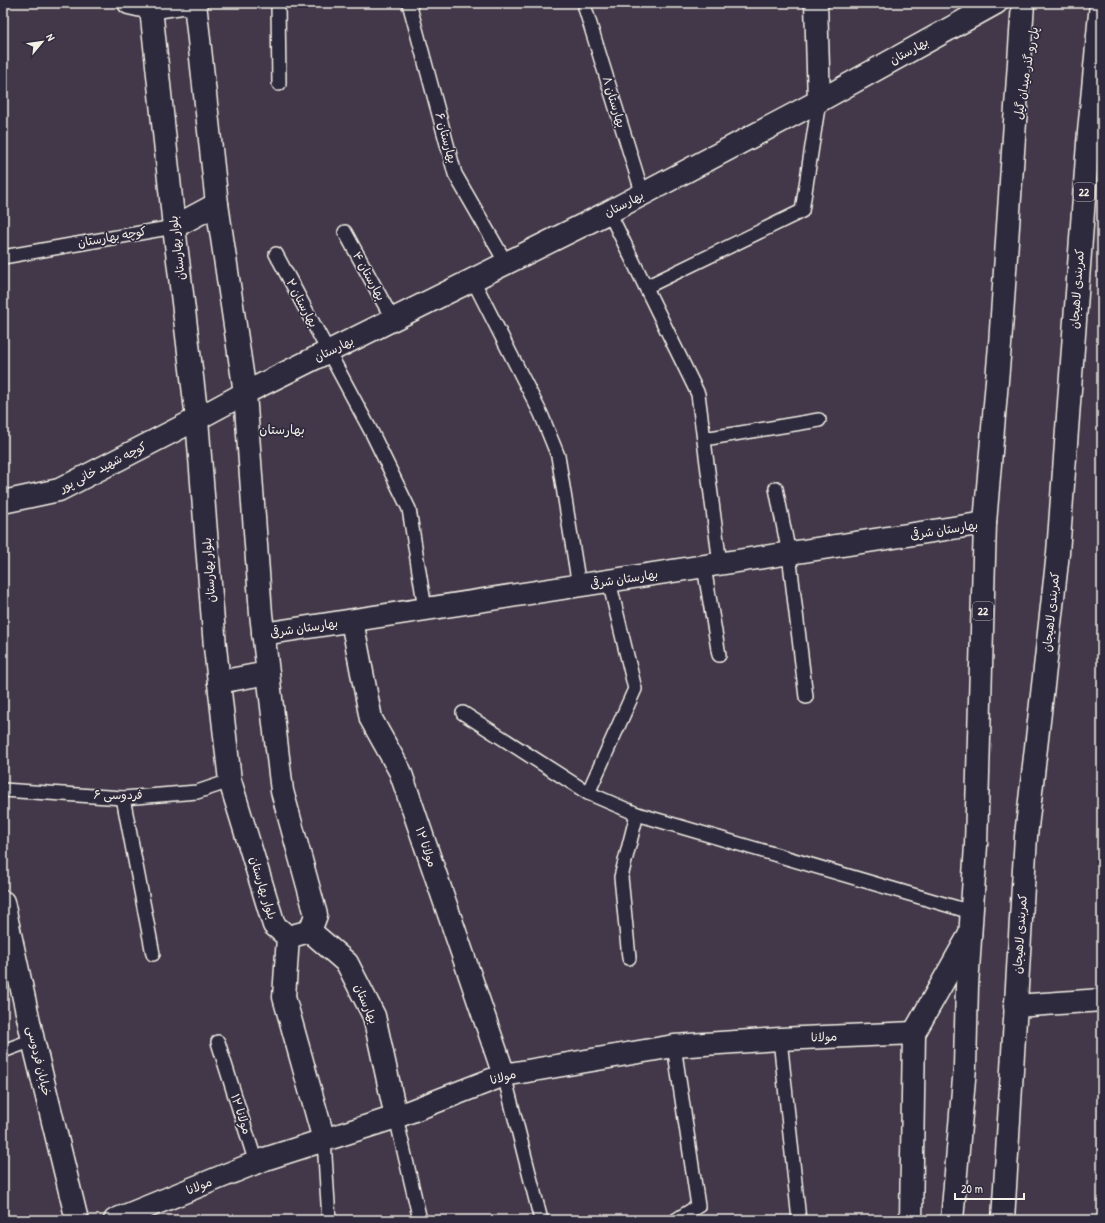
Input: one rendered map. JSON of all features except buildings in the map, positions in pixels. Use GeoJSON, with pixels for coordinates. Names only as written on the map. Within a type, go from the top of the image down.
{"type":"FeatureCollection","features":[{"type":"Feature","properties":{"kind":"main road"},"geometry":{"type":"LineString","coordinates":[[129,3],[151,8],[184,3]]}},
{"type":"Feature","properties":{"kind":"main road"},"geometry":{"type":"LineString","coordinates":[[195,3],[217,204],[245,393],[263,634],[282,791],[316,915],[310,931],[288,937],[284,997],[324,1140]]}},
{"type":"Feature","properties":{"kind":"main road"},"geometry":{"type":"LineString","coordinates":[[816,3],[819,101]]}},
{"type":"Feature","properties":{"kind":"main road","name":"بهارستان"},"geometry":{"type":"LineString","coordinates":[[197,419],[245,393],[394,320],[643,194],[819,101],[996,3]]}},
{"type":"Feature","properties":{"kind":"main road","name":"22"},"geometry":{"type":"LineString","coordinates":[[952,1220],[965,1067],[967,986],[976,829],[985,523],[1000,337],[1023,3]]}},
{"type":"Feature","properties":{"kind":"main road","name":"پل رو گذر میدان گیل"},"geometry":{"type":"LineString","coordinates":[[1013,144],[1038,3]]}},
{"type":"Feature","properties":{"kind":"main road"},"geometry":{"type":"LineString","coordinates":[[1086,3],[1088,143]]}},
{"type":"Feature","properties":{"kind":"main road","name":"کمربندی لاهیجان"},"geometry":{"type":"LineString","coordinates":[[1003,1220],[1026,836],[1058,552],[1088,143],[1101,3]]}},
{"type":"Feature","properties":{"kind":"main road","name":"بلوار بهارستان"},"geometry":{"type":"LineString","coordinates":[[151,8],[174,227],[197,419],[215,647],[230,781],[274,925],[288,937]]}},
{"type":"Feature","properties":{"kind":"main road","name":"کوچه بهارستان"},"geometry":{"type":"LineString","coordinates":[[174,227],[217,204]]}},
{"type":"Feature","properties":{"kind":"main road","name":"کوچه شهید خانی پور"},"geometry":{"type":"LineString","coordinates":[[3,502],[60,490],[197,419]]}},
{"type":"Feature","properties":{"kind":"main road","name":"بهارستان شرقی"},"geometry":{"type":"LineString","coordinates":[[263,634],[985,523]]}},
{"type":"Feature","properties":{"kind":"main road","name":"مولانا ۱۲"},"geometry":{"type":"LineString","coordinates":[[352,621],[371,719],[400,771],[504,1075]]}},
{"type":"Feature","properties":{"kind":"main road"},"geometry":{"type":"LineString","coordinates":[[219,682],[268,673]]}},
{"type":"Feature","properties":{"kind":"main road","name":"خیابان فردوسی"},"geometry":{"type":"LineString","coordinates":[[3,902],[77,1220]]}},
{"type":"Feature","properties":{"kind":"main road","name":"بهارستان"},"geometry":{"type":"LineString","coordinates":[[310,931],[347,963],[374,1016],[396,1117]]}},
{"type":"Feature","properties":{"kind":"main road"},"geometry":{"type":"LineString","coordinates":[[911,1220],[914,1033],[970,934]]}},
{"type":"Feature","properties":{"kind":"main road"},"geometry":{"type":"LineString","coordinates":[[1015,1006],[1102,1000]]}},
{"type":"Feature","properties":{"kind":"main road","name":"مولانا"},"geometry":{"type":"LineString","coordinates":[[115,1220],[256,1163],[396,1117],[504,1075],[674,1046],[780,1038],[914,1033]]}},
{"type":"Feature","properties":{"kind":"lane"},"geometry":{"type":"LineString","coordinates":[[278,3],[279,84]]}},
{"type":"Feature","properties":{"kind":"lane","name":"بهارستان ۶"},"geometry":{"type":"LineString","coordinates":[[409,3],[455,174],[506,263]]}},
{"type":"Feature","properties":{"kind":"lane","name":"بهارستان ۸"},"geometry":{"type":"LineString","coordinates":[[585,8],[643,194]]}},
{"type":"Feature","properties":{"kind":"lane"},"geometry":{"type":"LineString","coordinates":[[646,287],[802,211],[819,101]]}},
{"type":"Feature","properties":{"kind":"lane"},"geometry":{"type":"LineString","coordinates":[[608,212],[698,394],[704,439],[719,655]]}},
{"type":"Feature","properties":{"kind":"lane","name":"کوچه بهارستان"},"geometry":{"type":"LineString","coordinates":[[3,257],[174,227]]}},
{"type":"Feature","properties":{"kind":"lane","name":"بهارستان ۴"},"geometry":{"type":"LineString","coordinates":[[345,232],[394,320]]}},
{"type":"Feature","properties":{"kind":"lane","name":"بهارستان ۲"},"geometry":{"type":"LineString","coordinates":[[276,254],[372,433],[409,509],[425,609]]}},
{"type":"Feature","properties":{"kind":"lane"},"geometry":{"type":"LineString","coordinates":[[473,280],[540,414],[558,456],[579,586]]}},
{"type":"Feature","properties":{"kind":"lane"},"geometry":{"type":"LineString","coordinates":[[704,439],[819,420]]}},
{"type":"Feature","properties":{"kind":"lane"},"geometry":{"type":"LineString","coordinates":[[776,488],[789,554],[806,697]]}},
{"type":"Feature","properties":{"kind":"lane"},"geometry":{"type":"LineString","coordinates":[[588,794],[634,689],[609,581]]}},
{"type":"Feature","properties":{"kind":"lane"},"geometry":{"type":"LineString","coordinates":[[463,713],[588,794],[637,814],[971,912]]}},
{"type":"Feature","properties":{"kind":"lane","name":"فردوسی ۶"},"geometry":{"type":"LineString","coordinates":[[3,790],[122,798],[197,792],[230,781]]}},
{"type":"Feature","properties":{"kind":"lane"},"geometry":{"type":"LineString","coordinates":[[122,798],[153,954]]}},
{"type":"Feature","properties":{"kind":"lane"},"geometry":{"type":"LineString","coordinates":[[629,958],[620,877],[637,814]]}},
{"type":"Feature","properties":{"kind":"lane"},"geometry":{"type":"LineString","coordinates":[[780,1038],[799,1220]]}},
{"type":"Feature","properties":{"kind":"lane"},"geometry":{"type":"LineString","coordinates":[[3,1051],[34,1040]]}},
{"type":"Feature","properties":{"kind":"lane","name":"مولانا ۱۲"},"geometry":{"type":"LineString","coordinates":[[218,1042],[256,1163]]}},
{"type":"Feature","properties":{"kind":"lane"},"geometry":{"type":"LineString","coordinates":[[674,1046],[698,1206],[676,1220]]}},
{"type":"Feature","properties":{"kind":"lane"},"geometry":{"type":"LineString","coordinates":[[504,1075],[541,1220]]}},
{"type":"Feature","properties":{"kind":"lane"},"geometry":{"type":"LineString","coordinates":[[396,1117],[420,1220]]}},
{"type":"Feature","properties":{"kind":"lane"},"geometry":{"type":"LineString","coordinates":[[324,1140],[328,1220]]}},
{"type":"Feature","properties":{"kind":"district","name":"بهارستان"},"geometry":{"type":"Point","coordinates":[282,429]}}]}
